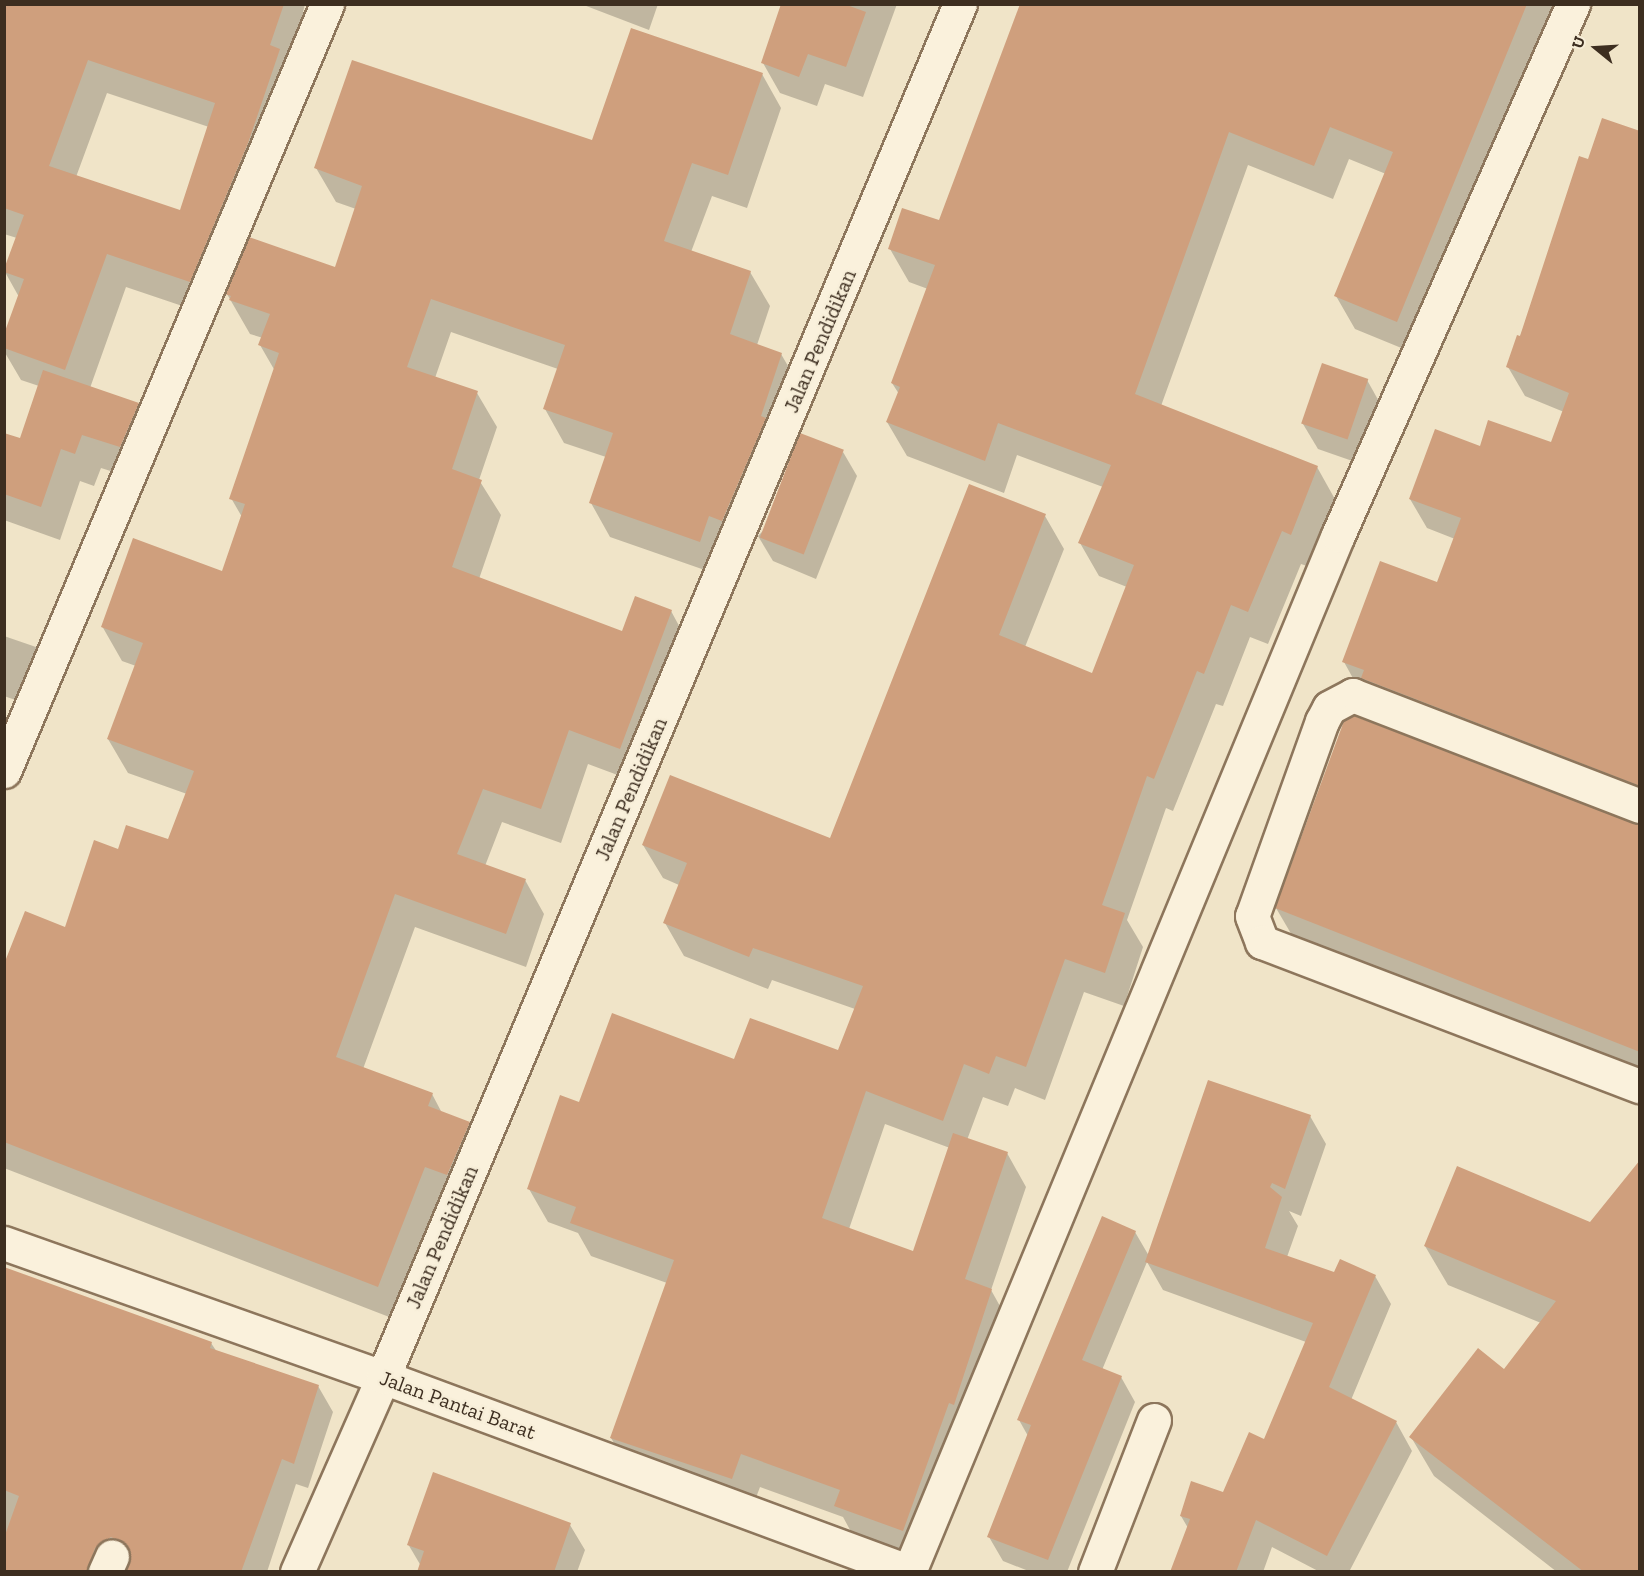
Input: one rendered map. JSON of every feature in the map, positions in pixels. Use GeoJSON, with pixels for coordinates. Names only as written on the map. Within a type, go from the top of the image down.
{"type":"FeatureCollection","features":[{"type":"Feature","properties":{"kind":"street"},"geometry":{"type":"LineString","coordinates":[[4,771],[327,4]]}},
{"type":"Feature","properties":{"kind":"street","name":"Jalan Pendidikan"},"geometry":{"type":"LineString","coordinates":[[297,1572],[383,1377],[960,4]]}},
{"type":"Feature","properties":{"kind":"street"},"geometry":{"type":"LineString","coordinates":[[909,1571],[1333,546],[1572,4]]}},
{"type":"Feature","properties":{"kind":"street"},"geometry":{"type":"LineString","coordinates":[[1640,806],[1353,695],[1329,708],[1322,721],[1252,916],[1262,942],[1640,1086]]}},
{"type":"Feature","properties":{"kind":"street","name":"Jalan Pantai Barat"},"geometry":{"type":"LineString","coordinates":[[4,1243],[383,1377],[909,1571]]}},
{"type":"Feature","properties":{"kind":"street"},"geometry":{"type":"LineString","coordinates":[[1095,1572],[1154,1420]]}},
{"type":"Feature","properties":{"kind":"building"},"geometry":{"type":"Polygon","coordinates":[[[4,4],[284,4],[270,45],[280,49],[248,143],[190,282],[107,254],[65,370],[4,348],[4,334],[24,279],[4,272],[4,269],[24,215],[4,208],[4,4]],[[88,60],[49,166],[180,210],[215,103],[88,60]]]}},
{"type":"Feature","properties":{"kind":"building"},"geometry":{"type":"Polygon","coordinates":[[[781,4],[844,4],[866,12],[846,67],[808,54],[799,77],[761,63],[781,4]]]}},
{"type":"Feature","properties":{"kind":"building"},"geometry":{"type":"Polygon","coordinates":[[[1020,4],[1527,4],[1397,322],[1334,296],[1393,152],[1330,127],[1314,166],[1229,132],[1135,394],[1318,466],[1291,535],[1282,531],[1248,612],[1231,605],[1204,674],[1197,671],[1154,779],[1147,776],[1102,905],[1125,913],[1105,973],[1065,959],[1026,1067],[996,1056],[989,1074],[964,1064],[943,1121],[866,1091],[822,1218],[913,1251],[953,1133],[1008,1152],[965,1279],[992,1289],[954,1405],[949,1403],[903,1531],[834,1506],[840,1490],[741,1454],[732,1479],[610,1438],[674,1260],[570,1223],[576,1207],[527,1189],[560,1095],[579,1102],[612,1013],[734,1059],[750,1018],[838,1050],[863,986],[753,948],[749,957],[663,923],[687,863],[642,845],[670,775],[830,838],[969,484],[1046,514],[999,635],[1092,673],[1134,565],[1078,543],[1111,465],[998,423],[985,461],[886,422],[900,387],[891,383],[935,265],[888,249],[902,208],[939,220],[1020,4]]]}},
{"type":"Feature","properties":{"kind":"building"},"geometry":{"type":"Polygon","coordinates":[[[631,28],[763,73],[728,175],[692,163],[664,241],[751,271],[730,334],[782,353],[761,416],[766,418],[722,521],[709,516],[700,542],[589,503],[613,433],[543,409],[565,345],[431,299],[407,367],[478,391],[452,469],[482,480],[452,567],[622,631],[635,596],[672,610],[620,749],[569,730],[541,809],[483,789],[457,854],[526,879],[506,934],[395,894],[336,1057],[433,1093],[428,1106],[470,1122],[447,1175],[425,1167],[378,1287],[4,1142],[4,964],[25,911],[65,927],[94,840],[118,849],[126,825],[168,839],[194,771],[107,739],[143,643],[101,627],[133,538],[222,571],[245,504],[229,499],[279,353],[258,345],[270,314],[229,300],[231,296],[225,294],[249,237],[335,267],[362,186],[314,168],[352,60],[592,140],[631,28]]]}},
{"type":"Feature","properties":{"kind":"building"},"geometry":{"type":"Polygon","coordinates":[[[1602,118],[1640,131],[1640,786],[1361,678],[1364,670],[1342,662],[1380,561],[1437,582],[1461,518],[1409,499],[1435,429],[1480,446],[1488,420],[1551,442],[1569,393],[1506,367],[1517,335],[1520,336],[1579,156],[1588,159],[1602,118]]]}},
{"type":"Feature","properties":{"kind":"building"},"geometry":{"type":"Polygon","coordinates":[[[1322,363],[1368,379],[1347,439],[1301,424],[1322,363]]]}},
{"type":"Feature","properties":{"kind":"building"},"geometry":{"type":"Polygon","coordinates":[[[43,370],[139,403],[120,447],[82,435],[75,454],[61,449],[41,507],[4,494],[4,433],[20,438],[43,370]]]}},
{"type":"Feature","properties":{"kind":"building"},"geometry":{"type":"Polygon","coordinates":[[[800,433],[844,450],[804,554],[760,538],[800,433]]]}},
{"type":"Feature","properties":{"kind":"building"},"geometry":{"type":"Polygon","coordinates":[[[1354,716],[1640,824],[1640,1052],[1275,908],[1344,721],[1354,716]]]}},
{"type":"Feature","properties":{"kind":"building"},"geometry":{"type":"Polygon","coordinates":[[[1208,1080],[1311,1115],[1285,1189],[1272,1183],[1270,1187],[1282,1197],[1265,1248],[1334,1272],[1340,1259],[1376,1275],[1329,1387],[1397,1421],[1327,1556],[1256,1520],[1236,1572],[1170,1572],[1190,1519],[1180,1516],[1191,1481],[1223,1492],[1249,1432],[1264,1439],[1313,1323],[1145,1262],[1208,1080]]]}},
{"type":"Feature","properties":{"kind":"building"},"geometry":{"type":"Polygon","coordinates":[[[1640,1160],[1640,1572],[1584,1572],[1409,1437],[1478,1348],[1504,1369],[1556,1301],[1424,1246],[1457,1166],[1590,1222],[1640,1160]]]}},
{"type":"Feature","properties":{"kind":"building"},"geometry":{"type":"Polygon","coordinates":[[[1102,1216],[1136,1231],[1082,1360],[1122,1376],[1048,1560],[987,1537],[1031,1425],[1017,1420],[1102,1216]]]}},
{"type":"Feature","properties":{"kind":"building"},"geometry":{"type":"Polygon","coordinates":[[[4,1267],[212,1342],[210,1348],[319,1385],[294,1464],[282,1459],[241,1572],[126,1572],[131,1555],[127,1545],[111,1537],[95,1548],[87,1572],[4,1572],[4,1538],[19,1496],[4,1490],[4,1267]]]}},
{"type":"Feature","properties":{"kind":"building"},"geometry":{"type":"Polygon","coordinates":[[[433,1472],[571,1523],[554,1572],[417,1572],[424,1551],[407,1545],[433,1472]]]}}]}
